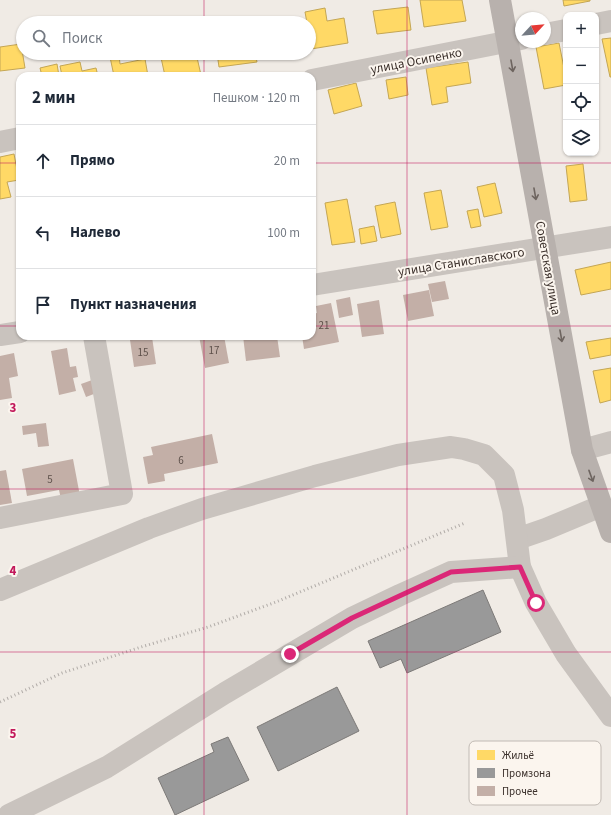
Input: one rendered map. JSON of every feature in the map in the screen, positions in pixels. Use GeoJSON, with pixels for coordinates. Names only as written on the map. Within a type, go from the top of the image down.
{"type":"FeatureCollection","features":[{"type":"Feature","properties":{"kind":"main road","name":"Советская улица"},"geometry":{"type":"LineString","coordinates":[[500,0],[514,41],[545,248],[582,450],[611,532]]}},
{"type":"Feature","properties":{"kind":"street"},"geometry":{"type":"LineString","coordinates":[[599,24],[611,22]]}},
{"type":"Feature","properties":{"kind":"street"},"geometry":{"type":"LineString","coordinates":[[551,33],[563,31]]}},
{"type":"Feature","properties":{"kind":"street","name":"улица Осипенко"},"geometry":{"type":"LineString","coordinates":[[316,79],[514,41]]}},
{"type":"Feature","properties":{"kind":"street"},"geometry":{"type":"LineString","coordinates":[[0,142],[16,139]]}},
{"type":"Feature","properties":{"kind":"street","name":"улица Станиславского"},"geometry":{"type":"LineString","coordinates":[[316,284],[611,238]]}},
{"type":"Feature","properties":{"kind":"street"},"geometry":{"type":"LineString","coordinates":[[0,335],[16,333]]}},
{"type":"Feature","properties":{"kind":"street"},"geometry":{"type":"LineString","coordinates":[[0,518],[122,494],[95,340]]}},
{"type":"Feature","properties":{"kind":"street"},"geometry":{"type":"LineString","coordinates":[[582,450],[611,442]]}},
{"type":"Feature","properties":{"kind":"street"},"geometry":{"type":"LineString","coordinates":[[0,590],[149,528],[202,509],[315,476],[390,457],[451,447],[464,449],[484,455],[504,474],[513,510],[520,567],[536,603],[566,654],[611,716]]}},
{"type":"Feature","properties":{"kind":"street"},"geometry":{"type":"LineString","coordinates":[[517,539],[602,506]]}},
{"type":"Feature","properties":{"kind":"street"},"geometry":{"type":"LineString","coordinates":[[9,815],[107,767],[225,693],[352,618],[451,572],[520,567]]}},
{"type":"Feature","properties":{"kind":"building: Жильё"},"geometry":{"type":"Polygon","coordinates":[[[420,0],[462,0],[466,21],[424,27],[420,0]]]}},
{"type":"Feature","properties":{"kind":"building: Жильё"},"geometry":{"type":"Polygon","coordinates":[[[563,0],[590,0],[590,1],[564,6],[563,0]]]}},
{"type":"Feature","properties":{"kind":"building: Жильё"},"geometry":{"type":"Polygon","coordinates":[[[408,7],[411,30],[377,34],[373,11],[408,7]]]}},
{"type":"Feature","properties":{"kind":"building: Жильё"},"geometry":{"type":"Polygon","coordinates":[[[325,8],[327,21],[344,18],[348,43],[316,48],[316,16],[306,16],[305,12],[325,8]]]}},
{"type":"Feature","properties":{"kind":"building: Жильё"},"geometry":{"type":"Polygon","coordinates":[[[611,38],[611,77],[610,77],[602,39],[611,38]]]}},
{"type":"Feature","properties":{"kind":"building: Жильё"},"geometry":{"type":"Polygon","coordinates":[[[559,43],[563,63],[563,86],[544,89],[536,48],[551,48],[551,44],[559,43]]]}},
{"type":"Feature","properties":{"kind":"building: Жильё"},"geometry":{"type":"Polygon","coordinates":[[[16,45],[16,60],[24,60],[25,68],[0,71],[0,47],[16,45]]]}},
{"type":"Feature","properties":{"kind":"building: Жильё"},"geometry":{"type":"Polygon","coordinates":[[[111,60],[120,60],[120,64],[145,60],[147,72],[113,72],[111,60]]]}},
{"type":"Feature","properties":{"kind":"building: Жильё"},"geometry":{"type":"Polygon","coordinates":[[[162,60],[198,60],[200,72],[164,72],[162,60]]]}},
{"type":"Feature","properties":{"kind":"building: Жильё"},"geometry":{"type":"Polygon","coordinates":[[[218,60],[257,60],[257,62],[219,67],[218,60]]]}},
{"type":"Feature","properties":{"kind":"building: Жильё"},"geometry":{"type":"Polygon","coordinates":[[[80,62],[82,71],[96,68],[97,72],[61,72],[60,66],[80,62]]]}},
{"type":"Feature","properties":{"kind":"building: Жильё"},"geometry":{"type":"Polygon","coordinates":[[[468,62],[471,83],[446,87],[448,102],[432,105],[426,68],[468,62]]]}},
{"type":"Feature","properties":{"kind":"building: Жильё"},"geometry":{"type":"Polygon","coordinates":[[[57,64],[58,72],[41,72],[40,68],[57,64]]]}},
{"type":"Feature","properties":{"kind":"building: Жильё"},"geometry":{"type":"Polygon","coordinates":[[[406,77],[408,95],[389,99],[386,80],[406,77]]]}},
{"type":"Feature","properties":{"kind":"building: Жильё"},"geometry":{"type":"Polygon","coordinates":[[[356,83],[362,106],[334,114],[328,90],[356,83]]]}},
{"type":"Feature","properties":{"kind":"building: Жильё"},"geometry":{"type":"Polygon","coordinates":[[[14,154],[16,164],[16,180],[7,182],[11,197],[0,199],[0,157],[14,154]]]}},
{"type":"Feature","properties":{"kind":"building: Жильё"},"geometry":{"type":"Polygon","coordinates":[[[583,164],[587,200],[570,202],[566,166],[583,164]]]}},
{"type":"Feature","properties":{"kind":"building: Жильё"},"geometry":{"type":"Polygon","coordinates":[[[495,183],[502,213],[484,217],[477,187],[495,183]]]}},
{"type":"Feature","properties":{"kind":"building: Жильё"},"geometry":{"type":"Polygon","coordinates":[[[441,190],[448,227],[431,230],[424,193],[441,190]]]}},
{"type":"Feature","properties":{"kind":"building: Жильё"},"geometry":{"type":"Polygon","coordinates":[[[347,199],[355,242],[332,245],[325,203],[347,199]]]}},
{"type":"Feature","properties":{"kind":"building: Жильё"},"geometry":{"type":"Polygon","coordinates":[[[395,202],[401,234],[381,238],[375,206],[395,202]]]}},
{"type":"Feature","properties":{"kind":"building: Жильё"},"geometry":{"type":"Polygon","coordinates":[[[478,209],[481,226],[471,228],[467,211],[478,209]]]}},
{"type":"Feature","properties":{"kind":"building: Жильё"},"geometry":{"type":"Polygon","coordinates":[[[374,226],[377,241],[361,244],[359,229],[374,226]]]}},
{"type":"Feature","properties":{"kind":"building: Жильё"},"geometry":{"type":"Polygon","coordinates":[[[611,262],[611,289],[581,295],[575,270],[611,262]]]}},
{"type":"Feature","properties":{"kind":"building: Жильё"},"geometry":{"type":"Polygon","coordinates":[[[611,338],[611,355],[590,359],[586,342],[611,338]]]}},
{"type":"Feature","properties":{"kind":"building: Жильё"},"geometry":{"type":"Polygon","coordinates":[[[611,368],[611,400],[600,403],[593,371],[611,368]]]}},
{"type":"Feature","properties":{"kind":"building: Промзона"},"geometry":{"type":"Polygon","coordinates":[[[483,590],[501,632],[407,673],[401,659],[380,668],[368,641],[483,590]]]}},
{"type":"Feature","properties":{"kind":"building: Промзона"},"geometry":{"type":"Polygon","coordinates":[[[337,687],[359,731],[278,771],[257,727],[337,687]]]}},
{"type":"Feature","properties":{"kind":"building: Промзона"},"geometry":{"type":"Polygon","coordinates":[[[228,737],[249,780],[175,815],[158,778],[214,752],[211,744],[228,737]]]}},
{"type":"Feature","properties":{"kind":"building: Прочее"},"geometry":{"type":"Polygon","coordinates":[[[445,281],[449,299],[432,302],[428,284],[445,281]]]}},
{"type":"Feature","properties":{"kind":"building: Прочее"},"geometry":{"type":"Polygon","coordinates":[[[429,290],[434,316],[408,321],[403,295],[429,290]]]}},
{"type":"Feature","properties":{"kind":"building: Прочее"},"geometry":{"type":"Polygon","coordinates":[[[350,297],[353,315],[339,318],[336,300],[350,297]]]}},
{"type":"Feature","properties":{"kind":"building: Прочее"},"geometry":{"type":"Polygon","coordinates":[[[379,300],[384,334],[362,337],[357,304],[379,300]]]}},
{"type":"Feature","properties":{"kind":"building: Прочее"},"geometry":{"type":"Polygon","coordinates":[[[331,303],[339,342],[304,349],[303,340],[316,340],[316,306],[331,303]]]}},
{"type":"Feature","properties":{"kind":"building: Прочее"},"geometry":{"type":"Polygon","coordinates":[[[130,340],[152,340],[156,364],[134,367],[130,340]]]}},
{"type":"Feature","properties":{"kind":"building: Прочее"},"geometry":{"type":"Polygon","coordinates":[[[200,340],[225,340],[229,363],[205,368],[200,340]]]}},
{"type":"Feature","properties":{"kind":"building: Прочее"},"geometry":{"type":"Polygon","coordinates":[[[243,340],[278,340],[280,357],[246,361],[243,340]]]}},
{"type":"Feature","properties":{"kind":"building: Прочее"},"geometry":{"type":"Polygon","coordinates":[[[67,348],[70,367],[76,366],[78,377],[73,378],[76,391],[59,395],[51,351],[67,348]]]}},
{"type":"Feature","properties":{"kind":"building: Прочее"},"geometry":{"type":"Polygon","coordinates":[[[14,353],[18,376],[9,378],[12,398],[0,400],[0,356],[14,353]]]}},
{"type":"Feature","properties":{"kind":"building: Прочее"},"geometry":{"type":"Polygon","coordinates":[[[95,379],[99,392],[86,397],[81,384],[95,379]]]}},
{"type":"Feature","properties":{"kind":"building: Прочее"},"geometry":{"type":"Polygon","coordinates":[[[46,423],[49,446],[38,447],[36,433],[23,435],[22,426],[46,423]]]}},
{"type":"Feature","properties":{"kind":"building: Прочее"},"geometry":{"type":"Polygon","coordinates":[[[212,434],[218,463],[164,474],[165,481],[148,484],[143,457],[153,455],[151,447],[212,434]]]}},
{"type":"Feature","properties":{"kind":"building: Прочее"},"geometry":{"type":"Polygon","coordinates":[[[73,459],[80,496],[61,499],[59,490],[27,496],[22,469],[73,459]]]}},
{"type":"Feature","properties":{"kind":"building: Прочее"},"geometry":{"type":"Polygon","coordinates":[[[6,470],[12,503],[0,505],[0,471],[6,470]]]}},
{"type":"Feature","properties":{"kind":"railway"},"geometry":{"type":"LineString","coordinates":[[0,702],[62,673],[208,627],[276,602],[465,523]]}},
{"type":"Feature","properties":{"kind":"route"},"geometry":{"type":"LineString","coordinates":[[290,654],[352,618],[451,572],[520,567],[536,603]]}}]}
